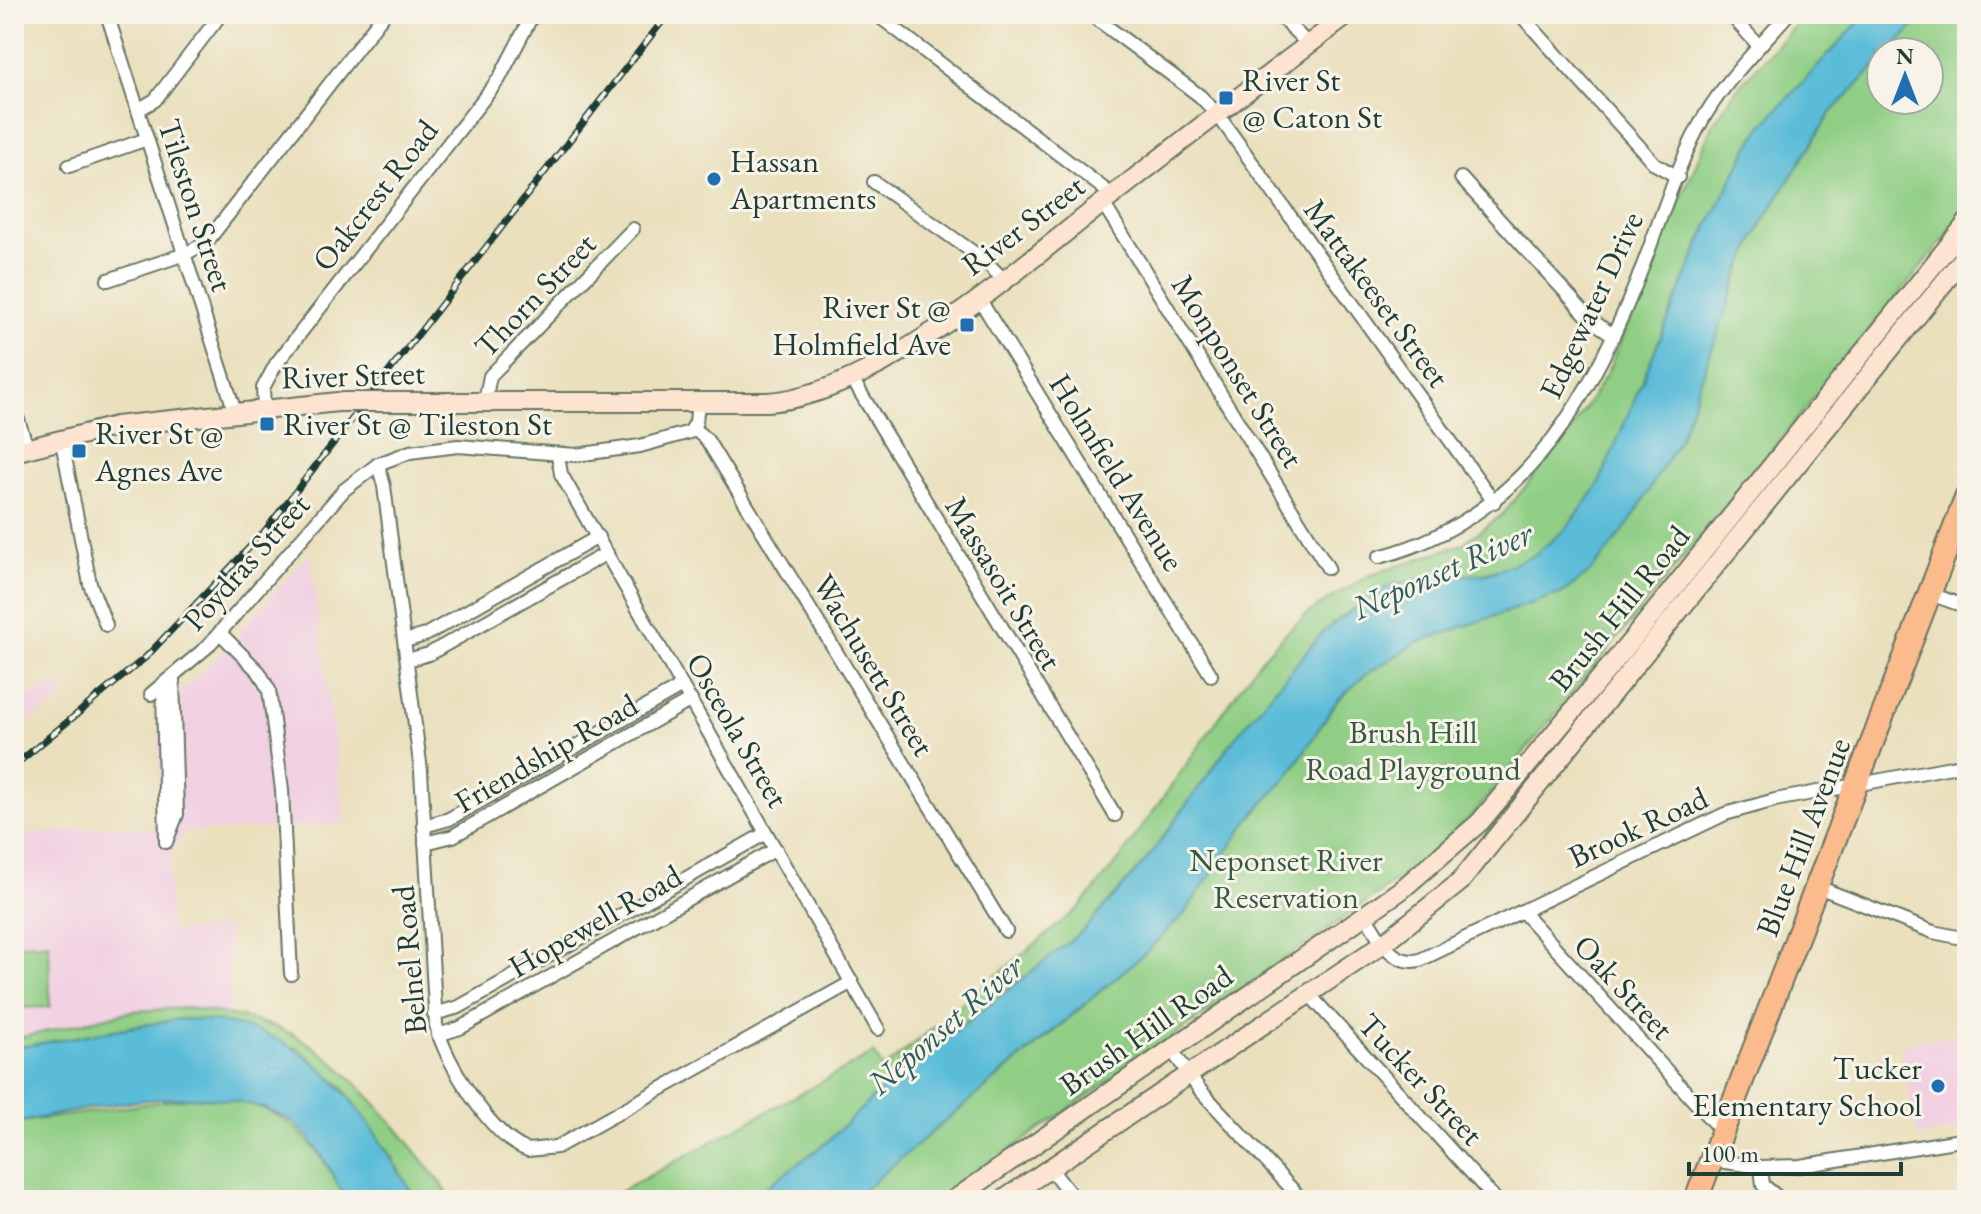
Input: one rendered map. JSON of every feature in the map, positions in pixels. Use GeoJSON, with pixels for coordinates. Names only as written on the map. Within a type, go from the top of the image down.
{"type":"FeatureCollection","features":[{"type":"Feature","properties":{"kind":"highway","name":"Blue Hill Avenue"},"geometry":{"type":"LineString","coordinates":[[1696,1200],[1967,496]]}},
{"type":"Feature","properties":{"kind":"main road","name":"River Street"},"geometry":{"type":"LineString","coordinates":[[20,450],[61,437],[116,426],[338,402],[779,401],[851,377],[913,343],[1003,279],[1349,14]]}},
{"type":"Feature","properties":{"kind":"main road","name":"Brush Hill Road"},"geometry":{"type":"LineString","coordinates":[[954,1200],[1365,915],[1432,866],[1498,803],[1967,223]]}},
{"type":"Feature","properties":{"kind":"main road","name":"Brush Hill Road"},"geometry":{"type":"LineString","coordinates":[[1003,1200],[1384,943],[1440,901],[1478,864],[1967,254]]}},
{"type":"Feature","properties":{"kind":"main road"},"geometry":{"type":"LineString","coordinates":[[1681,579],[1697,592]]}},
{"type":"Feature","properties":{"kind":"street","name":"Tileston Street"},"geometry":{"type":"LineString","coordinates":[[107,14],[235,412]]}},
{"type":"Feature","properties":{"kind":"street"},"geometry":{"type":"LineString","coordinates":[[138,110],[155,100],[221,14]]}},
{"type":"Feature","properties":{"kind":"street"},"geometry":{"type":"LineString","coordinates":[[108,280],[185,254],[211,237],[384,14]]}},
{"type":"Feature","properties":{"kind":"street","name":"Oakcrest Road"},"geometry":{"type":"LineString","coordinates":[[264,408],[263,388],[276,364],[499,79],[533,14]]}},
{"type":"Feature","properties":{"kind":"street"},"geometry":{"type":"LineString","coordinates":[[876,14],[1107,199]]}},
{"type":"Feature","properties":{"kind":"street","name":"Mattakeeset Street"},"geometry":{"type":"LineString","coordinates":[[1090,14],[1200,96],[1218,115],[1494,502]]}},
{"type":"Feature","properties":{"kind":"street"},"geometry":{"type":"LineString","coordinates":[[1278,14],[1308,44]]}},
{"type":"Feature","properties":{"kind":"street"},"geometry":{"type":"LineString","coordinates":[[1520,14],[1655,164],[1678,177]]}},
{"type":"Feature","properties":{"kind":"street"},"geometry":{"type":"LineString","coordinates":[[1730,14],[1759,46]]}},
{"type":"Feature","properties":{"kind":"street","name":"Edgewater Drive"},"geometry":{"type":"LineString","coordinates":[[1379,557],[1449,532],[1494,502],[1508,491],[1561,428],[1613,335],[1678,177],[1717,97],[1788,14]]}},
{"type":"Feature","properties":{"kind":"street"},"geometry":{"type":"LineString","coordinates":[[69,166],[147,139]]}},
{"type":"Feature","properties":{"kind":"street"},"geometry":{"type":"LineString","coordinates":[[1461,178],[1591,320],[1613,335]]}},
{"type":"Feature","properties":{"kind":"street"},"geometry":{"type":"LineString","coordinates":[[874,182],[984,260],[1003,279]]}},
{"type":"Feature","properties":{"kind":"street","name":"Monponset Street"},"geometry":{"type":"LineString","coordinates":[[1107,199],[1328,568]]}},
{"type":"Feature","properties":{"kind":"street","name":"Thorn Street"},"geometry":{"type":"LineString","coordinates":[[485,401],[490,376],[633,229]]}},
{"type":"Feature","properties":{"kind":"street","name":"Holmfield Avenue"},"geometry":{"type":"LineString","coordinates":[[978,297],[1211,675]]}},
{"type":"Feature","properties":{"kind":"street","name":"Massasoit Street"},"geometry":{"type":"LineString","coordinates":[[851,377],[1115,815]]}},
{"type":"Feature","properties":{"kind":"street"},"geometry":{"type":"LineString","coordinates":[[378,464],[410,452],[458,446],[558,456],[648,444],[686,434],[693,428],[698,402]]}},
{"type":"Feature","properties":{"kind":"street"},"geometry":{"type":"LineString","coordinates":[[14,408],[20,450]]}},
{"type":"Feature","properties":{"kind":"street","name":"Wachusett Street"},"geometry":{"type":"LineString","coordinates":[[693,428],[707,440],[1006,931]]}},
{"type":"Feature","properties":{"kind":"street"},"geometry":{"type":"LineString","coordinates":[[61,437],[90,584],[106,625]]}},
{"type":"Feature","properties":{"kind":"street","name":"Osceola Street"},"geometry":{"type":"LineString","coordinates":[[558,456],[561,474],[878,1029]]}},
{"type":"Feature","properties":{"kind":"street","name":"Poydras Street"},"geometry":{"type":"LineString","coordinates":[[151,694],[220,633],[344,490],[378,464]]}},
{"type":"Feature","properties":{"kind":"street","name":"Belnel Road"},"geometry":{"type":"LineString","coordinates":[[378,464],[384,486],[405,641],[424,826],[434,1014],[438,1035],[455,1072],[502,1132],[522,1148],[543,1151],[557,1147],[852,982]]}},
{"type":"Feature","properties":{"kind":"street"},"geometry":{"type":"LineString","coordinates":[[405,641],[425,635],[598,537]]}},
{"type":"Feature","properties":{"kind":"street"},"geometry":{"type":"LineString","coordinates":[[407,660],[429,654],[607,553]]}},
{"type":"Feature","properties":{"kind":"street"},"geometry":{"type":"LineString","coordinates":[[1930,594],[1967,607]]}},
{"type":"Feature","properties":{"kind":"street"},"geometry":{"type":"LineString","coordinates":[[220,633],[259,672],[269,690],[282,790],[291,974]]}},
{"type":"Feature","properties":{"kind":"street"},"geometry":{"type":"LineString","coordinates":[[168,681],[177,814],[166,842],[168,681]]}},
{"type":"Feature","properties":{"kind":"street","name":"Friendship Road"},"geometry":{"type":"LineString","coordinates":[[424,826],[449,819],[682,686]]}},
{"type":"Feature","properties":{"kind":"street","name":"Friendship Road"},"geometry":{"type":"LineString","coordinates":[[425,843],[453,836],[691,700]]}},
{"type":"Feature","properties":{"kind":"street","name":"Brook Road"},"geometry":{"type":"LineString","coordinates":[[1365,915],[1395,956],[1413,962],[1725,814],[1967,764]]}},
{"type":"Feature","properties":{"kind":"street","name":"Hopewell Road"},"geometry":{"type":"LineString","coordinates":[[434,1014],[459,1007],[766,833]]}},
{"type":"Feature","properties":{"kind":"street","name":"Hopewell Road"},"geometry":{"type":"LineString","coordinates":[[438,1035],[460,1028],[776,849]]}},
{"type":"Feature","properties":{"kind":"street"},"geometry":{"type":"LineString","coordinates":[[1818,887],[1933,932],[1967,939]]}},
{"type":"Feature","properties":{"kind":"street","name":"Oak Street"},"geometry":{"type":"LineString","coordinates":[[1522,911],[1722,1132]]}},
{"type":"Feature","properties":{"kind":"street","name":"Tucker Street"},"geometry":{"type":"LineString","coordinates":[[1308,993],[1496,1200]]}},
{"type":"Feature","properties":{"kind":"street"},"geometry":{"type":"LineString","coordinates":[[1171,1049],[1187,1073],[1302,1200]]}},
{"type":"Feature","properties":{"kind":"street"},"geometry":{"type":"LineString","coordinates":[[1711,1160],[1761,1167],[1815,1165],[1967,1139]]}},
{"type":"Feature","properties":{"kind":"street"},"geometry":{"type":"LineString","coordinates":[[1049,1167],[1075,1200]]}},
{"type":"Feature","properties":{"kind":"street"},"geometry":{"type":"LineString","coordinates":[[1761,1167],[1763,1185],[1781,1200]]}},
{"type":"Feature","properties":{"kind":"shaded area"},"geometry":{"type":"Polygon","coordinates":[[[310,553],[345,824],[185,832],[168,859],[170,931],[228,928],[230,1016],[186,1008],[132,1011],[14,1039],[14,835],[104,827],[160,828],[158,709],[194,680],[243,632],[241,630],[310,553]]]}},
{"type":"Feature","properties":{"kind":"shaded area"},"geometry":{"type":"Polygon","coordinates":[[[56,684],[65,697],[14,731],[14,702],[56,684]]]}},
{"type":"Feature","properties":{"kind":"shaded area","name":"Tucker Elementary School"},"geometry":{"type":"Polygon","coordinates":[[[1967,1033],[1967,1128],[1918,1137],[1900,1045],[1967,1033]]]}},
{"type":"Feature","properties":{"kind":"green space","name":"Neponset River Reservation"},"geometry":{"type":"Polygon","coordinates":[[[1805,14],[1866,14],[1763,125],[1749,146],[1704,234],[1598,486],[1566,529],[1534,556],[1508,567],[1470,577],[1428,577],[1366,599],[1325,630],[1237,735],[1145,862],[1084,930],[881,1090],[827,1142],[749,1200],[605,1200],[874,1053],[883,1069],[1080,907],[1119,860],[1257,664],[1286,633],[1312,610],[1368,576],[1462,544],[1503,514],[1571,431],[1608,371],[1712,126],[1735,91],[1805,14]]]}},
{"type":"Feature","properties":{"kind":"green space","name":"Brush Hill Road Playground"},"geometry":{"type":"Polygon","coordinates":[[[1927,14],[1967,14],[1967,211],[1477,810],[1419,863],[1381,892],[938,1200],[850,1200],[1143,955],[1183,915],[1249,819],[1289,775],[1337,701],[1365,675],[1418,642],[1562,593],[1632,519],[1680,438],[1740,271],[1761,225],[1830,114],[1865,77],[1865,116],[1945,116],[1945,36],[1904,36],[1927,14]]]}},
{"type":"Feature","properties":{"kind":"green space"},"geometry":{"type":"Polygon","coordinates":[[[49,943],[50,1007],[14,1008],[14,944],[49,943]]]}},
{"type":"Feature","properties":{"kind":"green space"},"geometry":{"type":"Polygon","coordinates":[[[186,1008],[267,1024],[313,1047],[380,1108],[453,1200],[416,1200],[390,1155],[342,1087],[298,1048],[147,1024],[14,1048],[14,1039],[132,1011],[186,1008]]]}},
{"type":"Feature","properties":{"kind":"green space"},"geometry":{"type":"Polygon","coordinates":[[[202,1096],[253,1105],[291,1125],[320,1156],[346,1200],[14,1200],[14,1123],[202,1096]]]}},
{"type":"Feature","properties":{"kind":"water"},"geometry":{"type":"Polygon","coordinates":[[[1866,14],[1927,14],[1904,36],[1865,36],[1865,77],[1830,114],[1761,225],[1740,271],[1680,438],[1632,519],[1588,574],[1562,593],[1418,642],[1365,675],[1337,701],[1289,775],[1249,819],[1183,915],[1143,955],[861,1192],[850,1200],[749,1200],[827,1142],[881,1090],[1084,930],[1145,862],[1237,735],[1325,630],[1389,586],[1428,577],[1488,574],[1533,556],[1566,529],[1598,486],[1704,234],[1763,125],[1866,14]]]}},
{"type":"Feature","properties":{"kind":"water"},"geometry":{"type":"Polygon","coordinates":[[[178,1019],[224,1023],[262,1033],[295,1049],[324,1071],[372,1129],[416,1200],[346,1200],[303,1131],[266,1109],[233,1101],[158,1099],[14,1123],[14,1048],[178,1019]]]}},
{"type":"Feature","properties":{"kind":"railway"},"geometry":{"type":"LineString","coordinates":[[14,766],[146,657],[264,532],[668,14]]}},
{"type":"Feature","properties":{"kind":"place","name":"River St @ Caton St"},"geometry":{"type":"Point","coordinates":[1226,98]}},
{"type":"Feature","properties":{"kind":"place","name":"Hassan Apartments"},"geometry":{"type":"Point","coordinates":[714,179]}},
{"type":"Feature","properties":{"kind":"place","name":"River St @ Holmfield Ave"},"geometry":{"type":"Point","coordinates":[967,325]}},
{"type":"Feature","properties":{"kind":"place","name":"River St @ Tileston St"},"geometry":{"type":"Point","coordinates":[267,424]}},
{"type":"Feature","properties":{"kind":"place","name":"River St @ Agnes Ave"},"geometry":{"type":"Point","coordinates":[79,451]}},
{"type":"Feature","properties":{"kind":"place","name":"Tucker Elementary School"},"geometry":{"type":"Point","coordinates":[1938,1086]}},
{"type":"Feature","properties":{"kind":"water label","name":"Neponset River"},"geometry":{"type":"Point","coordinates":[1442,570]}},
{"type":"Feature","properties":{"kind":"water label","name":"Neponset River"},"geometry":{"type":"Point","coordinates":[945,1024]}}]}
